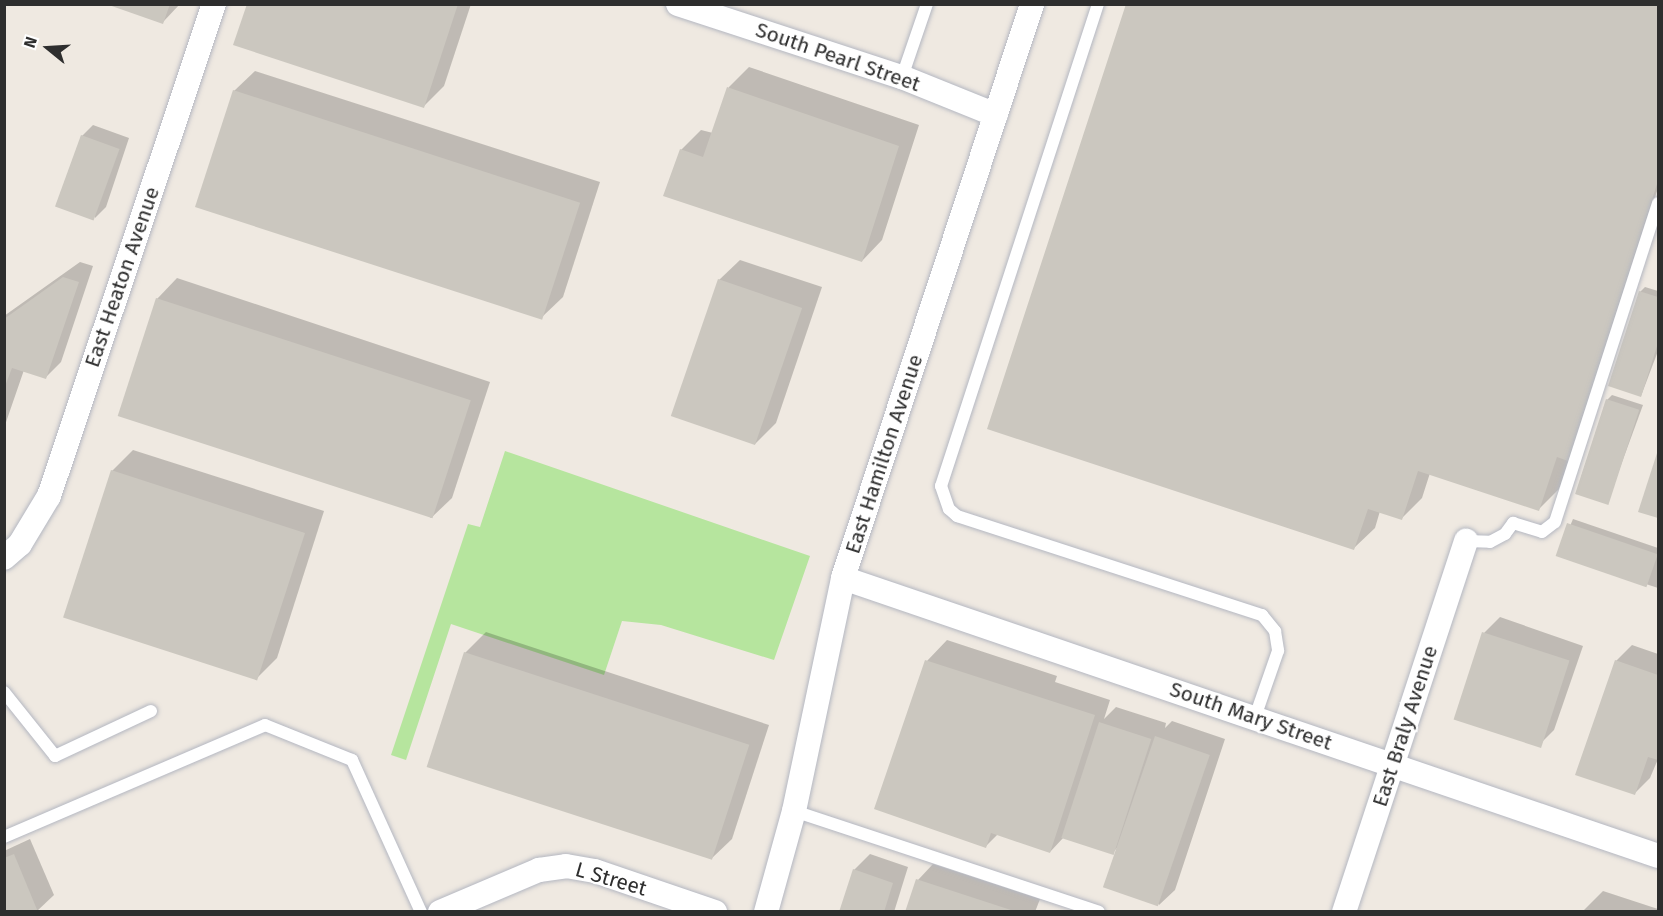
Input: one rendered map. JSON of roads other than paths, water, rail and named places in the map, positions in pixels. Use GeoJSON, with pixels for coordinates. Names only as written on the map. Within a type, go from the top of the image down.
{"type":"FeatureCollection","features":[{"type":"Feature","properties":{"kind":"street","name":"East Heaton Avenue"},"geometry":{"type":"LineString","coordinates":[[12,551],[49,496],[214,4]]}},
{"type":"Feature","properties":{"kind":"street","name":"South Pearl Street"},"geometry":{"type":"LineString","coordinates":[[678,4],[902,77],[996,115]]}},
{"type":"Feature","properties":{"kind":"street","name":"East Hamilton Avenue"},"geometry":{"type":"LineString","coordinates":[[766,912],[794,811],[843,578],[1032,4]]}},
{"type":"Feature","properties":{"kind":"street","name":"East Braly Avenue"},"geometry":{"type":"LineString","coordinates":[[1344,912],[1466,541]]}},
{"type":"Feature","properties":{"kind":"street","name":"South Mary Street"},"geometry":{"type":"LineString","coordinates":[[843,578],[1659,856]]}},
{"type":"Feature","properties":{"kind":"street","name":"L Street"},"geometry":{"type":"LineString","coordinates":[[440,912],[539,870],[566,866],[596,871],[715,912]]}},
{"type":"Feature","properties":{"kind":"lane"},"geometry":{"type":"LineString","coordinates":[[902,77],[927,4]]}},
{"type":"Feature","properties":{"kind":"lane"},"geometry":{"type":"LineString","coordinates":[[1098,4],[941,486],[950,510],[957,516],[1262,615],[1275,632],[1278,651],[1255,717]]}},
{"type":"Feature","properties":{"kind":"lane"},"geometry":{"type":"LineString","coordinates":[[1466,541],[1490,542],[1505,534],[1513,523],[1542,532],[1555,522],[1659,203]]}},
{"type":"Feature","properties":{"kind":"lane"},"geometry":{"type":"LineString","coordinates":[[4,692],[55,756],[152,711]]}},
{"type":"Feature","properties":{"kind":"lane"},"geometry":{"type":"LineString","coordinates":[[4,837],[265,725],[352,760],[421,912]]}},
{"type":"Feature","properties":{"kind":"lane"},"geometry":{"type":"LineString","coordinates":[[794,811],[1099,912]]}}]}
